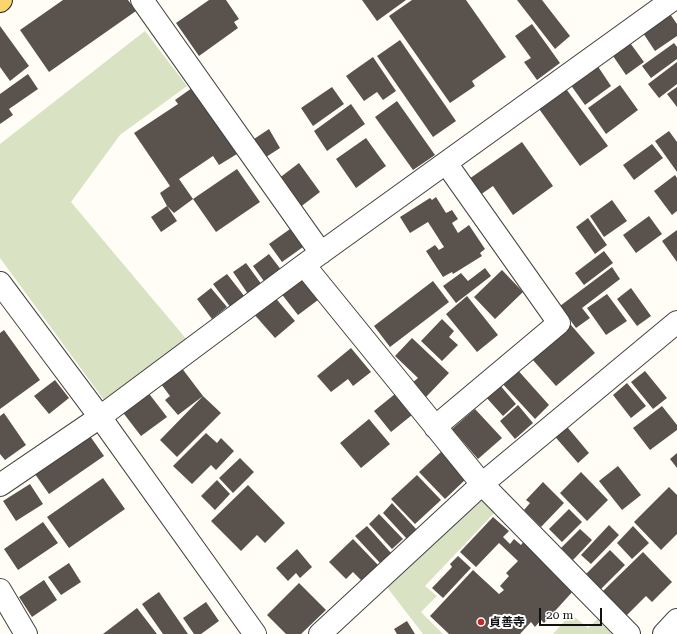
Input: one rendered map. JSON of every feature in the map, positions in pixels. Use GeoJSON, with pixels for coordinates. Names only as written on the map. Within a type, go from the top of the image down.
{"type":"FeatureCollection","features":[{"type":"Feature","properties":{"kind":"street"},"geometry":{"type":"LineString","coordinates":[[142,0],[313,259],[435,427],[482,484],[628,634]]}},
{"type":"Feature","properties":{"kind":"street"},"geometry":{"type":"LineString","coordinates":[[0,485],[100,417],[313,259],[671,4]]}},
{"type":"Feature","properties":{"kind":"street"},"geometry":{"type":"LineString","coordinates":[[435,427],[559,323],[446,163]]}},
{"type":"Feature","properties":{"kind":"street"},"geometry":{"type":"LineString","coordinates":[[0,283],[100,417],[255,634]]}},
{"type":"Feature","properties":{"kind":"street"},"geometry":{"type":"LineString","coordinates":[[320,634],[482,484],[677,322]]}},
{"type":"Feature","properties":{"kind":"street"},"geometry":{"type":"LineString","coordinates":[[0,590],[26,634]]}},
{"type":"Feature","properties":{"kind":"street"},"geometry":{"type":"LineString","coordinates":[[664,634],[677,620]]}},
{"type":"Feature","properties":{"kind":"green space"},"geometry":{"type":"Polygon","coordinates":[[[145,31],[187,86],[120,135],[71,202],[188,341],[104,400],[0,258],[0,144],[145,31]]]}},
{"type":"Feature","properties":{"kind":"green space"},"geometry":{"type":"Polygon","coordinates":[[[483,499],[496,511],[425,586],[437,596],[421,612],[443,634],[423,634],[386,586],[483,499]]]}},
{"type":"Feature","properties":{"kind":"green space"},"geometry":{"type":"Polygon","coordinates":[[[571,614],[588,628],[601,616],[617,634],[553,634],[571,614]]]}},
{"type":"Feature","properties":{"kind":"building"},"geometry":{"type":"Polygon","coordinates":[[[63,0],[128,0],[136,11],[49,72],[20,30],[63,0]]]}},
{"type":"Feature","properties":{"kind":"building"},"geometry":{"type":"Polygon","coordinates":[[[209,0],[226,0],[239,19],[234,22],[238,28],[199,56],[176,23],[209,0]]]}},
{"type":"Feature","properties":{"kind":"building"},"geometry":{"type":"Polygon","coordinates":[[[362,0],[406,0],[377,21],[362,0]]]}},
{"type":"Feature","properties":{"kind":"building"},"geometry":{"type":"Polygon","coordinates":[[[412,0],[466,0],[506,57],[472,81],[475,86],[450,103],[389,16],[412,0]]]}},
{"type":"Feature","properties":{"kind":"building"},"geometry":{"type":"Polygon","coordinates":[[[517,0],[542,0],[570,36],[555,49],[517,0]]]}},
{"type":"Feature","properties":{"kind":"building"},"geometry":{"type":"Polygon","coordinates":[[[668,11],[677,24],[677,36],[655,51],[641,30],[668,11]]]}},
{"type":"Feature","properties":{"kind":"building"},"geometry":{"type":"Polygon","coordinates":[[[532,24],[560,63],[537,80],[524,62],[531,58],[515,36],[532,24]]]}},
{"type":"Feature","properties":{"kind":"building"},"geometry":{"type":"Polygon","coordinates":[[[0,26],[29,66],[10,81],[0,67],[0,26]]]}},
{"type":"Feature","properties":{"kind":"building"},"geometry":{"type":"Polygon","coordinates":[[[400,40],[456,121],[433,137],[377,56],[400,40]]]}},
{"type":"Feature","properties":{"kind":"building"},"geometry":{"type":"Polygon","coordinates":[[[628,40],[644,62],[626,75],[611,53],[628,40]]]}},
{"type":"Feature","properties":{"kind":"building"},"geometry":{"type":"Polygon","coordinates":[[[674,43],[677,47],[677,59],[651,78],[642,66],[674,43]]]}},
{"type":"Feature","properties":{"kind":"building"},"geometry":{"type":"Polygon","coordinates":[[[373,57],[396,91],[383,100],[377,92],[364,101],[346,76],[373,57]]]}},
{"type":"Feature","properties":{"kind":"building"},"geometry":{"type":"Polygon","coordinates":[[[677,62],[677,84],[659,98],[648,84],[677,62]]]}},
{"type":"Feature","properties":{"kind":"building"},"geometry":{"type":"Polygon","coordinates":[[[597,65],[611,86],[585,105],[570,84],[597,65]]]}},
{"type":"Feature","properties":{"kind":"building"},"geometry":{"type":"Polygon","coordinates":[[[28,74],[38,89],[9,109],[13,115],[0,124],[0,94],[28,74]]]}},
{"type":"Feature","properties":{"kind":"building"},"geometry":{"type":"Polygon","coordinates":[[[620,85],[638,110],[606,134],[588,108],[620,85]]]}},
{"type":"Feature","properties":{"kind":"building"},"geometry":{"type":"Polygon","coordinates":[[[564,86],[608,146],[580,166],[537,106],[564,86]]]}},
{"type":"Feature","properties":{"kind":"building"},"geometry":{"type":"Polygon","coordinates":[[[332,87],[344,104],[313,126],[301,108],[332,87]]]}},
{"type":"Feature","properties":{"kind":"building"},"geometry":{"type":"Polygon","coordinates":[[[677,87],[677,107],[667,94],[677,87]]]}},
{"type":"Feature","properties":{"kind":"building"},"geometry":{"type":"Polygon","coordinates":[[[192,88],[237,154],[219,165],[213,156],[179,179],[193,199],[174,213],[167,206],[160,193],[170,186],[134,133],[178,104],[175,100],[192,88]]]}},
{"type":"Feature","properties":{"kind":"building"},"geometry":{"type":"Polygon","coordinates":[[[397,101],[435,155],[413,170],[375,117],[397,101]]]}},
{"type":"Feature","properties":{"kind":"building"},"geometry":{"type":"Polygon","coordinates":[[[351,104],[365,124],[327,151],[314,131],[351,104]]]}},
{"type":"Feature","properties":{"kind":"building"},"geometry":{"type":"Polygon","coordinates":[[[269,129],[280,148],[263,159],[251,141],[269,129]]]}},
{"type":"Feature","properties":{"kind":"building"},"geometry":{"type":"Polygon","coordinates":[[[669,131],[677,142],[677,172],[655,141],[669,131]]]}},
{"type":"Feature","properties":{"kind":"building"},"geometry":{"type":"Polygon","coordinates":[[[366,138],[386,166],[356,188],[336,159],[366,138]]]}},
{"type":"Feature","properties":{"kind":"building"},"geometry":{"type":"Polygon","coordinates":[[[522,142],[553,186],[513,215],[493,186],[480,195],[469,179],[522,142]]]}},
{"type":"Feature","properties":{"kind":"building"},"geometry":{"type":"Polygon","coordinates":[[[652,144],[663,158],[634,180],[623,165],[652,144]]]}},
{"type":"Feature","properties":{"kind":"building"},"geometry":{"type":"Polygon","coordinates":[[[299,163],[320,192],[299,208],[278,179],[299,163]]]}},
{"type":"Feature","properties":{"kind":"building"},"geometry":{"type":"Polygon","coordinates":[[[237,169],[260,202],[216,232],[193,199],[237,169]]]}},
{"type":"Feature","properties":{"kind":"building"},"geometry":{"type":"Polygon","coordinates":[[[675,175],[677,178],[677,211],[672,215],[654,191],[675,175]]]}},
{"type":"Feature","properties":{"kind":"building"},"geometry":{"type":"Polygon","coordinates":[[[436,197],[446,213],[452,210],[458,219],[452,223],[458,233],[469,225],[485,249],[480,253],[482,256],[453,274],[452,272],[443,277],[426,251],[435,245],[439,250],[444,247],[428,222],[410,233],[400,217],[430,198],[432,200],[436,197]]]}},
{"type":"Feature","properties":{"kind":"building"},"geometry":{"type":"Polygon","coordinates":[[[612,200],[627,221],[604,237],[590,216],[612,200]]]}},
{"type":"Feature","properties":{"kind":"building"},"geometry":{"type":"Polygon","coordinates":[[[167,206],[177,221],[161,232],[151,217],[167,206]]]}},
{"type":"Feature","properties":{"kind":"building"},"geometry":{"type":"Polygon","coordinates":[[[649,216],[662,234],[636,253],[623,235],[649,216]]]}},
{"type":"Feature","properties":{"kind":"building"},"geometry":{"type":"Polygon","coordinates":[[[588,218],[607,245],[595,254],[576,227],[588,218]]]}},
{"type":"Feature","properties":{"kind":"building"},"geometry":{"type":"Polygon","coordinates":[[[290,229],[303,247],[282,262],[269,244],[290,229]]]}},
{"type":"Feature","properties":{"kind":"building"},"geometry":{"type":"Polygon","coordinates":[[[677,230],[677,262],[662,241],[677,230]]]}},
{"type":"Feature","properties":{"kind":"building"},"geometry":{"type":"Polygon","coordinates":[[[604,251],[613,263],[584,285],[575,273],[604,251]]]}},
{"type":"Feature","properties":{"kind":"building"},"geometry":{"type":"Polygon","coordinates":[[[269,254],[282,271],[266,284],[253,266],[269,254]]]}},
{"type":"Feature","properties":{"kind":"building"},"geometry":{"type":"Polygon","coordinates":[[[246,263],[262,285],[248,294],[233,272],[246,263]]]}},
{"type":"Feature","properties":{"kind":"building"},"geometry":{"type":"Polygon","coordinates":[[[612,267],[620,279],[582,308],[590,318],[576,328],[560,306],[612,267]]]}},
{"type":"Feature","properties":{"kind":"building"},"geometry":{"type":"Polygon","coordinates":[[[485,268],[491,276],[456,303],[443,286],[461,273],[468,281],[485,268]]]}},
{"type":"Feature","properties":{"kind":"building"},"geometry":{"type":"Polygon","coordinates":[[[502,270],[523,292],[495,319],[474,297],[502,270]]]}},
{"type":"Feature","properties":{"kind":"building"},"geometry":{"type":"Polygon","coordinates":[[[227,274],[245,297],[231,308],[213,284],[227,274]]]}},
{"type":"Feature","properties":{"kind":"building"},"geometry":{"type":"Polygon","coordinates":[[[300,277],[318,300],[298,315],[280,292],[300,277]]]}},
{"type":"Feature","properties":{"kind":"building"},"geometry":{"type":"Polygon","coordinates":[[[433,281],[449,302],[390,347],[374,326],[433,281]]]}},
{"type":"Feature","properties":{"kind":"building"},"geometry":{"type":"Polygon","coordinates":[[[211,288],[227,307],[212,319],[197,299],[211,288]]]}},
{"type":"Feature","properties":{"kind":"building"},"geometry":{"type":"Polygon","coordinates":[[[631,288],[651,316],[637,326],[617,299],[631,288]]]}},
{"type":"Feature","properties":{"kind":"building"},"geometry":{"type":"Polygon","coordinates":[[[607,294],[627,321],[606,335],[587,308],[607,294]]]}},
{"type":"Feature","properties":{"kind":"building"},"geometry":{"type":"Polygon","coordinates":[[[273,295],[295,321],[275,338],[253,313],[273,295]]]}},
{"type":"Feature","properties":{"kind":"building"},"geometry":{"type":"Polygon","coordinates":[[[467,296],[498,335],[477,352],[446,314],[467,296]]]}},
{"type":"Feature","properties":{"kind":"building"},"geometry":{"type":"Polygon","coordinates":[[[442,319],[454,331],[449,337],[458,345],[442,361],[421,341],[442,319]]]}},
{"type":"Feature","properties":{"kind":"building"},"geometry":{"type":"Polygon","coordinates":[[[571,325],[595,353],[556,386],[532,359],[571,325]]]}},
{"type":"Feature","properties":{"kind":"building"},"geometry":{"type":"Polygon","coordinates":[[[4,330],[40,380],[0,409],[0,333],[4,330]]]}},
{"type":"Feature","properties":{"kind":"building"},"geometry":{"type":"Polygon","coordinates":[[[412,338],[449,373],[426,397],[412,383],[418,378],[395,356],[412,338]]]}},
{"type":"Feature","properties":{"kind":"building"},"geometry":{"type":"Polygon","coordinates":[[[351,348],[371,372],[353,386],[348,379],[331,392],[317,376],[351,348]]]}},
{"type":"Feature","properties":{"kind":"building"},"geometry":{"type":"Polygon","coordinates":[[[181,367],[203,396],[178,415],[165,400],[170,396],[161,384],[181,367]]]}},
{"type":"Feature","properties":{"kind":"building"},"geometry":{"type":"Polygon","coordinates":[[[515,367],[549,405],[535,419],[500,381],[515,367]]]}},
{"type":"Feature","properties":{"kind":"building"},"geometry":{"type":"Polygon","coordinates":[[[645,371],[667,398],[653,409],[631,382],[645,371]]]}},
{"type":"Feature","properties":{"kind":"building"},"geometry":{"type":"Polygon","coordinates":[[[55,380],[69,398],[49,414],[34,396],[55,380]]]}},
{"type":"Feature","properties":{"kind":"building"},"geometry":{"type":"Polygon","coordinates":[[[627,383],[646,406],[631,418],[613,395],[627,383]]]}},
{"type":"Feature","properties":{"kind":"building"},"geometry":{"type":"Polygon","coordinates":[[[499,384],[516,404],[503,416],[485,396],[499,384]]]}},
{"type":"Feature","properties":{"kind":"building"},"geometry":{"type":"Polygon","coordinates":[[[147,391],[167,417],[141,436],[121,410],[147,391]]]}},
{"type":"Feature","properties":{"kind":"building"},"geometry":{"type":"Polygon","coordinates":[[[395,394],[412,415],[391,432],[374,411],[395,394]]]}},
{"type":"Feature","properties":{"kind":"building"},"geometry":{"type":"Polygon","coordinates":[[[203,396],[221,413],[177,457],[160,440],[203,396]]]}},
{"type":"Feature","properties":{"kind":"building"},"geometry":{"type":"Polygon","coordinates":[[[518,405],[533,423],[515,439],[500,421],[518,405]]]}},
{"type":"Feature","properties":{"kind":"building"},"geometry":{"type":"Polygon","coordinates":[[[662,406],[677,425],[677,430],[650,450],[633,428],[662,406]]]}},
{"type":"Feature","properties":{"kind":"building"},"geometry":{"type":"Polygon","coordinates":[[[475,409],[502,438],[478,459],[452,429],[475,409]]]}},
{"type":"Feature","properties":{"kind":"building"},"geometry":{"type":"Polygon","coordinates":[[[4,413],[26,445],[5,460],[0,454],[0,416],[4,413]]]}},
{"type":"Feature","properties":{"kind":"building"},"geometry":{"type":"Polygon","coordinates":[[[369,419],[390,444],[361,468],[340,443],[369,419]]]}},
{"type":"Feature","properties":{"kind":"building"},"geometry":{"type":"Polygon","coordinates":[[[563,422],[589,453],[578,463],[551,432],[563,422]]]}},
{"type":"Feature","properties":{"kind":"building"},"geometry":{"type":"Polygon","coordinates":[[[206,433],[217,443],[221,438],[234,451],[216,470],[211,465],[192,484],[173,466],[206,433]]]}},
{"type":"Feature","properties":{"kind":"building"},"geometry":{"type":"Polygon","coordinates":[[[90,436],[104,456],[49,494],[35,474],[90,436]]]}},
{"type":"Feature","properties":{"kind":"building"},"geometry":{"type":"Polygon","coordinates":[[[442,451],[467,478],[445,499],[419,472],[442,451]]]}},
{"type":"Feature","properties":{"kind":"building"},"geometry":{"type":"Polygon","coordinates":[[[677,453],[677,468],[670,459],[677,453]]]}},
{"type":"Feature","properties":{"kind":"building"},"geometry":{"type":"Polygon","coordinates":[[[240,458],[254,472],[233,493],[219,478],[240,458]]]}},
{"type":"Feature","properties":{"kind":"building"},"geometry":{"type":"Polygon","coordinates":[[[618,466],[641,495],[622,510],[599,481],[618,466]]]}},
{"type":"Feature","properties":{"kind":"building"},"geometry":{"type":"Polygon","coordinates":[[[581,472],[608,500],[587,521],[560,493],[581,472]]]}},
{"type":"Feature","properties":{"kind":"building"},"geometry":{"type":"Polygon","coordinates":[[[417,475],[441,500],[415,524],[391,499],[417,475]]]}},
{"type":"Feature","properties":{"kind":"building"},"geometry":{"type":"Polygon","coordinates":[[[103,478],[125,509],[69,548],[47,517],[103,478]]]}},
{"type":"Feature","properties":{"kind":"building"},"geometry":{"type":"Polygon","coordinates":[[[217,480],[230,494],[215,510],[201,496],[217,480]]]}},
{"type":"Feature","properties":{"kind":"building"},"geometry":{"type":"Polygon","coordinates":[[[543,482],[564,503],[541,527],[524,510],[530,503],[526,500],[543,482]]]}},
{"type":"Feature","properties":{"kind":"building"},"geometry":{"type":"Polygon","coordinates":[[[30,484],[43,504],[16,521],[3,501],[30,484]]]}},
{"type":"Feature","properties":{"kind":"building"},"geometry":{"type":"Polygon","coordinates":[[[248,485],[285,523],[265,543],[257,535],[241,551],[211,521],[248,485]]]}},
{"type":"Feature","properties":{"kind":"building"},"geometry":{"type":"Polygon","coordinates":[[[669,487],[677,495],[677,534],[661,550],[634,522],[669,487]]]}},
{"type":"Feature","properties":{"kind":"building"},"geometry":{"type":"Polygon","coordinates":[[[392,503],[417,530],[407,539],[383,513],[392,503]]]}},
{"type":"Feature","properties":{"kind":"building"},"geometry":{"type":"Polygon","coordinates":[[[569,509],[582,522],[562,542],[549,529],[569,509]]]}},
{"type":"Feature","properties":{"kind":"building"},"geometry":{"type":"Polygon","coordinates":[[[379,514],[403,539],[392,549],[369,524],[379,514]]]}},
{"type":"Feature","properties":{"kind":"building","name":"貞善寺"},"geometry":{"type":"Polygon","coordinates":[[[493,517],[509,531],[503,537],[510,544],[514,539],[521,545],[524,541],[575,589],[544,623],[541,620],[535,627],[531,622],[520,634],[449,634],[430,616],[473,570],[499,594],[504,590],[500,586],[509,576],[506,573],[518,561],[499,543],[476,567],[460,552],[493,517]]]}},
{"type":"Feature","properties":{"kind":"building"},"geometry":{"type":"Polygon","coordinates":[[[43,522],[58,543],[18,570],[4,549],[43,522]]]}},
{"type":"Feature","properties":{"kind":"building"},"geometry":{"type":"Polygon","coordinates":[[[609,525],[619,535],[591,564],[581,555],[609,525]]]}},
{"type":"Feature","properties":{"kind":"building"},"geometry":{"type":"Polygon","coordinates":[[[367,526],[391,553],[380,563],[355,536],[367,526]]]}},
{"type":"Feature","properties":{"kind":"building"},"geometry":{"type":"Polygon","coordinates":[[[633,526],[649,543],[632,559],[617,543],[633,526]]]}},
{"type":"Feature","properties":{"kind":"building"},"geometry":{"type":"Polygon","coordinates":[[[580,529],[592,540],[573,560],[561,548],[580,529]]]}},
{"type":"Feature","properties":{"kind":"building"},"geometry":{"type":"Polygon","coordinates":[[[353,539],[379,566],[362,581],[353,572],[346,579],[329,562],[353,539]]]}},
{"type":"Feature","properties":{"kind":"building"},"geometry":{"type":"Polygon","coordinates":[[[297,549],[312,567],[300,578],[296,573],[288,581],[276,568],[297,549]]]}},
{"type":"Feature","properties":{"kind":"building"},"geometry":{"type":"Polygon","coordinates":[[[610,550],[625,565],[600,590],[585,575],[610,550]]]}},
{"type":"Feature","properties":{"kind":"building"},"geometry":{"type":"Polygon","coordinates":[[[643,552],[672,582],[652,602],[646,596],[626,616],[602,592],[643,552]]]}},
{"type":"Feature","properties":{"kind":"building"},"geometry":{"type":"Polygon","coordinates":[[[458,556],[471,568],[443,598],[432,588],[452,567],[450,564],[458,556]]]}},
{"type":"Feature","properties":{"kind":"building"},"geometry":{"type":"Polygon","coordinates":[[[69,563],[81,582],[61,595],[48,577],[69,563]]]}},
{"type":"Feature","properties":{"kind":"building"},"geometry":{"type":"Polygon","coordinates":[[[44,580],[57,600],[32,617],[19,597],[44,580]]]}},
{"type":"Feature","properties":{"kind":"building"},"geometry":{"type":"Polygon","coordinates":[[[299,583],[326,610],[301,634],[286,634],[267,615],[299,583]]]}},
{"type":"Feature","properties":{"kind":"building"},"geometry":{"type":"Polygon","coordinates":[[[159,592],[188,634],[163,634],[142,604],[159,592]]]}},
{"type":"Feature","properties":{"kind":"building"},"geometry":{"type":"Polygon","coordinates":[[[206,602],[219,621],[201,634],[194,634],[183,618],[206,602]]]}},
{"type":"Feature","properties":{"kind":"building"},"geometry":{"type":"Polygon","coordinates":[[[137,608],[157,634],[103,634],[137,608]]]}},
{"type":"Feature","properties":{"kind":"building"},"geometry":{"type":"Polygon","coordinates":[[[407,621],[415,634],[397,634],[394,629],[407,621]]]}},
{"type":"Feature","properties":{"kind":"place","name":"貞善寺"},"geometry":{"type":"Point","coordinates":[481,622]}}]}
